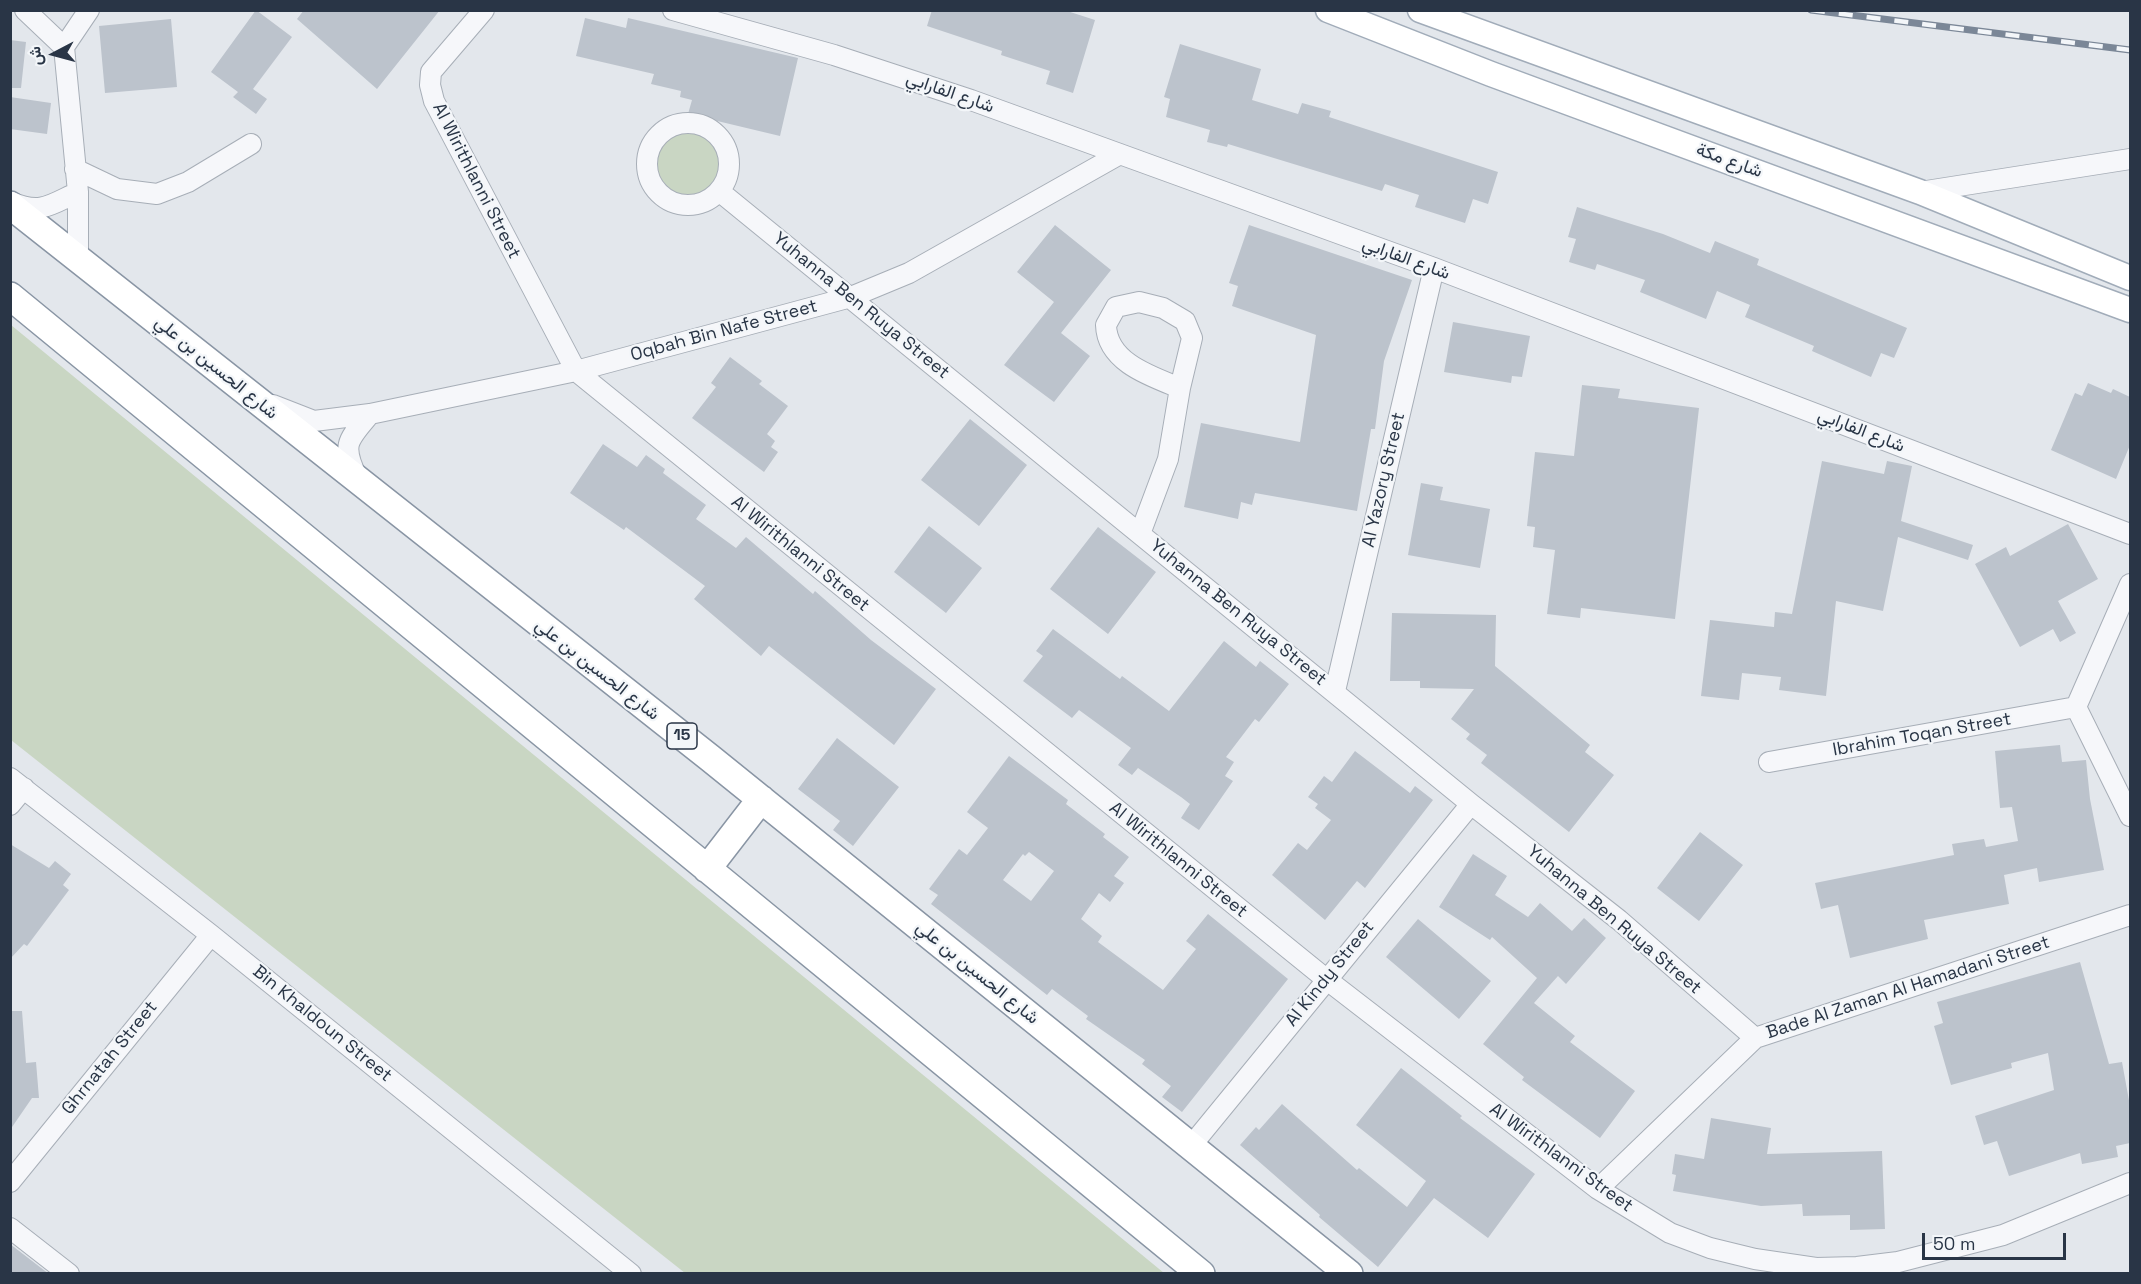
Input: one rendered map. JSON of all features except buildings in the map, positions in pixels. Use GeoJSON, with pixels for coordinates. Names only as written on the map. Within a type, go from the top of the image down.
{"type":"FeatureCollection","features":[{"type":"Feature","properties":{"kind":"highway","name":"شارع الحسين بن علي"},"geometry":{"type":"LineString","coordinates":[[10,204],[360,484],[760,799],[1349,1274]]}},
{"type":"Feature","properties":{"kind":"highway"},"geometry":{"type":"LineString","coordinates":[[10,296],[1201,1274]]}},
{"type":"Feature","properties":{"kind":"highway"},"geometry":{"type":"LineString","coordinates":[[707,869],[760,799]]}},
{"type":"Feature","properties":{"kind":"main road","name":"شارع مكة"},"geometry":{"type":"LineString","coordinates":[[1420,10],[1920,192],[2130,278]]}},
{"type":"Feature","properties":{"kind":"main road","name":"شارع مكة"},"geometry":{"type":"LineString","coordinates":[[1328,11],[1491,74],[2130,310]]}},
{"type":"Feature","properties":{"kind":"street"},"geometry":{"type":"LineString","coordinates":[[25,10],[64,47]]}},
{"type":"Feature","properties":{"kind":"street"},"geometry":{"type":"LineString","coordinates":[[78,257],[78,192],[64,47],[89,10]]}},
{"type":"Feature","properties":{"kind":"street","name":"Al Wirithlanni Street"},"geometry":{"type":"LineString","coordinates":[[484,10],[431,72],[430,85],[434,101],[576,370],[1326,979],[1598,1189],[1670,1233],[1710,1248],[1755,1259],[1816,1268],[1857,1268],[1898,1262],[2003,1235],[2130,1183]]}},
{"type":"Feature","properties":{"kind":"street","name":"شارع الفارابي"},"geometry":{"type":"LineString","coordinates":[[673,10],[846,59],[971,100],[1434,268],[2130,534]]}},
{"type":"Feature","properties":{"kind":"street"},"geometry":{"type":"LineString","coordinates":[[1441,10],[1470,28]]}},
{"type":"Feature","properties":{"kind":"street"},"geometry":{"type":"LineString","coordinates":[[693,123],[712,130],[722,140],[728,152],[729,166],[726,179],[719,191],[709,200],[683,205],[660,193],[652,182],[648,170],[652,144],[661,133],[673,126],[693,123]]}},
{"type":"Feature","properties":{"kind":"street"},"geometry":{"type":"LineString","coordinates":[[75,169],[117,189],[157,194],[188,182],[251,144]]}},
{"type":"Feature","properties":{"kind":"street","name":"Oqbah Bin Nafe Street"},"geometry":{"type":"LineString","coordinates":[[253,398],[314,421],[370,414],[576,370],[851,297],[909,273],[1120,154]]}},
{"type":"Feature","properties":{"kind":"street"},"geometry":{"type":"LineString","coordinates":[[1920,192],[2130,159]]}},
{"type":"Feature","properties":{"kind":"street","name":"Yuhanna Ben Ruya Street"},"geometry":{"type":"LineString","coordinates":[[719,191],[1471,804],[1618,920],[1755,1038]]}},
{"type":"Feature","properties":{"kind":"street"},"geometry":{"type":"LineString","coordinates":[[10,204],[29,209],[47,207],[78,192]]}},
{"type":"Feature","properties":{"kind":"street","name":"Al Yazory Street"},"geometry":{"type":"LineString","coordinates":[[1335,691],[1434,268]]}},
{"type":"Feature","properties":{"kind":"street"},"geometry":{"type":"LineString","coordinates":[[1140,534],[1168,459],[1180,388],[1192,338],[1185,321],[1163,308],[1139,302],[1116,307],[1106,325],[1112,348],[1136,368],[1180,388]]}},
{"type":"Feature","properties":{"kind":"street"},"geometry":{"type":"LineString","coordinates":[[360,484],[346,456],[349,441],[370,414]]}},
{"type":"Feature","properties":{"kind":"street"},"geometry":{"type":"LineString","coordinates":[[2130,584],[2076,707],[2130,816]]}},
{"type":"Feature","properties":{"kind":"street","name":"Ibrahim Toqan Street"},"geometry":{"type":"LineString","coordinates":[[1769,762],[2076,707]]}},
{"type":"Feature","properties":{"kind":"street"},"geometry":{"type":"LineString","coordinates":[[10,805],[17,783]]}},
{"type":"Feature","properties":{"kind":"street","name":"Bin Khaldoun Street"},"geometry":{"type":"LineString","coordinates":[[17,783],[211,935],[631,1274]]}},
{"type":"Feature","properties":{"kind":"street","name":"Al Kindy Street"},"geometry":{"type":"LineString","coordinates":[[1191,1146],[1471,804]]}},
{"type":"Feature","properties":{"kind":"street","name":"Bade Al Zaman Al Hamadani Street"},"geometry":{"type":"LineString","coordinates":[[1598,1189],[1755,1038],[2130,915]]}},
{"type":"Feature","properties":{"kind":"street","name":"Ghrnatah Street"},"geometry":{"type":"LineString","coordinates":[[10,1182],[211,935]]}},
{"type":"Feature","properties":{"kind":"street"},"geometry":{"type":"LineString","coordinates":[[10,1228],[69,1274]]}},
{"type":"Feature","properties":{"kind":"green space"},"geometry":{"type":"Polygon","coordinates":[[[688,128],[708,134],[718,144],[724,164],[718,184],[708,194],[688,200],[668,194],[658,184],[652,164],[658,144],[668,134],[688,128]]]}},
{"type":"Feature","properties":{"kind":"green space"},"geometry":{"type":"Polygon","coordinates":[[[11,325],[1164,1273],[685,1273],[11,740],[11,325]]]}},
{"type":"Feature","properties":{"kind":"railway"},"geometry":{"type":"LineString","coordinates":[[1811,10],[2130,50]]}}]}
